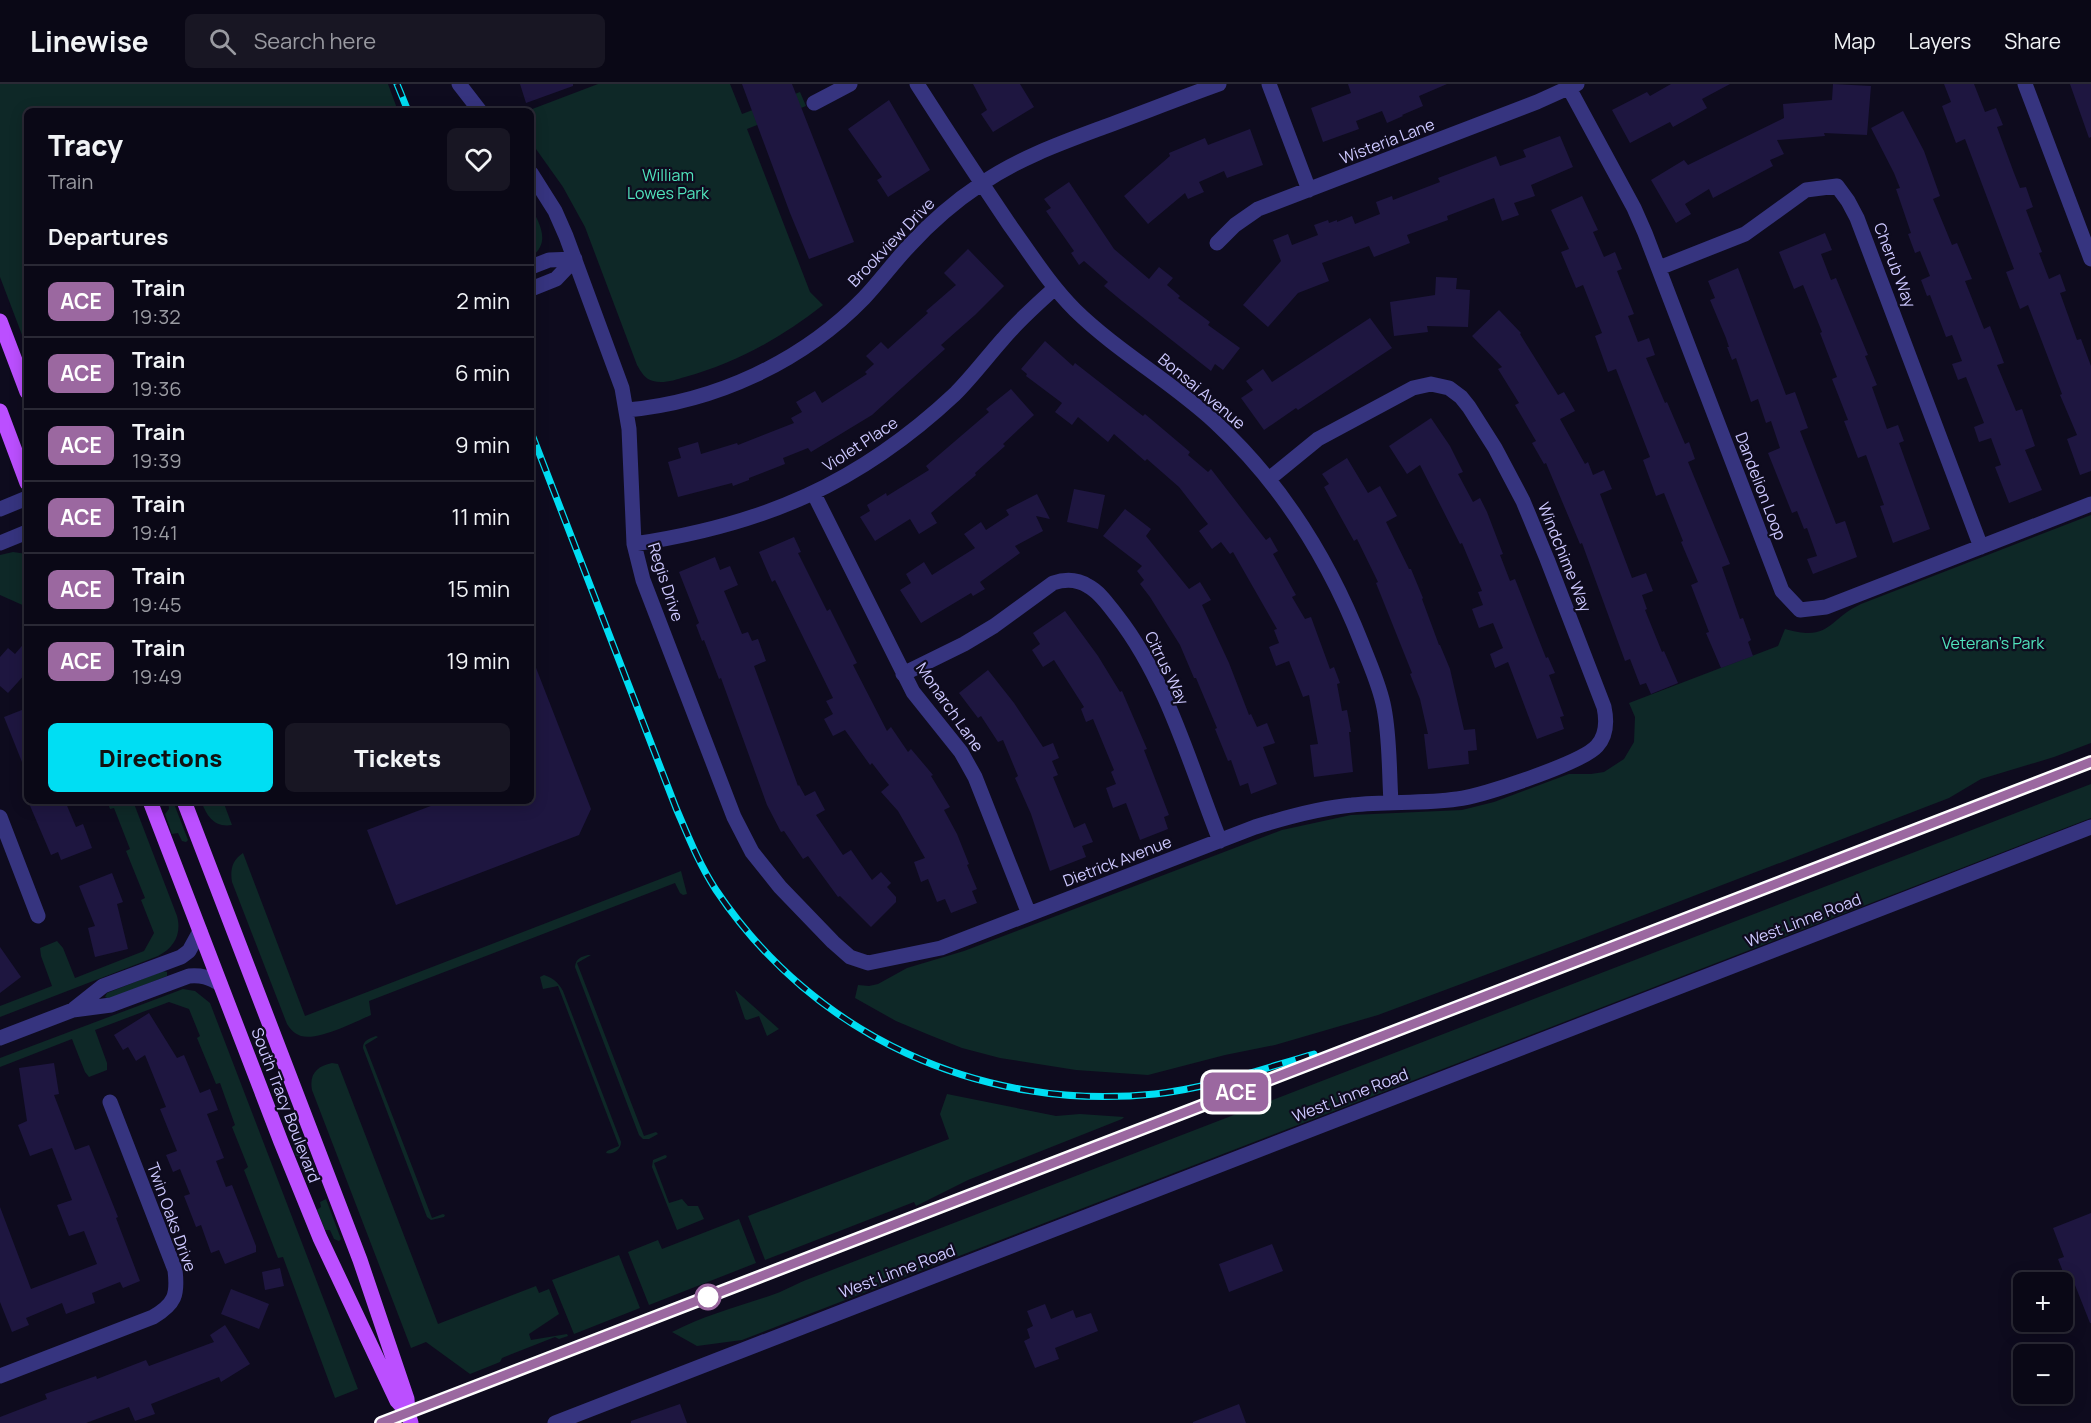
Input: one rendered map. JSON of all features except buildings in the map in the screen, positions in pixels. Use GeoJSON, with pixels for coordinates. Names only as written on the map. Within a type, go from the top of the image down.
{"type":"FeatureCollection","features":[{"type":"Feature","properties":{"kind":"main road"},"geometry":{"type":"LineString","coordinates":[[0,321],[24,384]]}},
{"type":"Feature","properties":{"kind":"main road"},"geometry":{"type":"LineString","coordinates":[[0,411],[24,475]]}},
{"type":"Feature","properties":{"kind":"main road","name":"South Tracy Boulevard"},"geometry":{"type":"LineString","coordinates":[[151,804],[320,1239],[397,1401],[410,1418]]}},
{"type":"Feature","properties":{"kind":"main road","name":"South Tracy Boulevard"},"geometry":{"type":"LineString","coordinates":[[185,804],[360,1260],[407,1399],[410,1418]]}},
{"type":"Feature","properties":{"kind":"street"},"geometry":{"type":"LineString","coordinates":[[459,84],[478,108]]}},
{"type":"Feature","properties":{"kind":"street"},"geometry":{"type":"LineString","coordinates":[[814,103],[850,84]]}},
{"type":"Feature","properties":{"kind":"street","name":"Bonsai Avenue"},"geometry":{"type":"LineString","coordinates":[[917,84],[1055,288],[1096,328],[1193,402],[1217,424],[1269,479],[1312,540],[1349,610],[1384,705],[1388,729],[1391,802]]}},
{"type":"Feature","properties":{"kind":"street","name":"Brookview Drive"},"geometry":{"type":"LineString","coordinates":[[627,410],[651,408],[681,401],[735,384],[765,370],[811,342],[862,300],[935,220],[982,183],[1042,150],[1219,84]]}},
{"type":"Feature","properties":{"kind":"street"},"geometry":{"type":"LineString","coordinates":[[1269,84],[1309,190]]}},
{"type":"Feature","properties":{"kind":"street"},"geometry":{"type":"LineString","coordinates":[[2025,84],[2091,259]]}},
{"type":"Feature","properties":{"kind":"street","name":"Wisteria Lane"},"geometry":{"type":"LineString","coordinates":[[1217,243],[1235,225],[1258,209],[1573,86]]}},
{"type":"Feature","properties":{"kind":"street","name":"Dandelion Loop"},"geometry":{"type":"LineString","coordinates":[[1573,86],[1634,208],[1659,268],[1782,591],[1800,610],[1826,607],[2091,504]]}},
{"type":"Feature","properties":{"kind":"street","name":"Regis Drive"},"geometry":{"type":"LineString","coordinates":[[534,178],[555,211],[616,368],[627,410],[634,544],[643,580],[742,834],[752,852],[780,886],[833,942],[850,957],[859,961]]}},
{"type":"Feature","properties":{"kind":"street","name":"Cherub Way"},"geometry":{"type":"LineString","coordinates":[[1659,268],[1745,234],[1806,190],[1837,186],[1857,218],[1981,547]]}},
{"type":"Feature","properties":{"kind":"street"},"geometry":{"type":"LineString","coordinates":[[534,266],[549,260],[575,259]]}},
{"type":"Feature","properties":{"kind":"street"},"geometry":{"type":"LineString","coordinates":[[534,288],[556,279],[575,259]]}},
{"type":"Feature","properties":{"kind":"street","name":"Violet Place"},"geometry":{"type":"LineString","coordinates":[[634,544],[694,533],[753,518],[814,494],[873,460],[929,417],[962,386],[1019,321],[1055,288]]}},
{"type":"Feature","properties":{"kind":"street","name":"Windchime Way"},"geometry":{"type":"LineString","coordinates":[[1269,479],[1318,439],[1413,388],[1431,384],[1449,388],[1469,407],[1495,448],[1522,501],[1547,559],[1604,708],[1605,734],[1599,745],[1582,757],[1481,795],[1434,802],[1391,802]]}},
{"type":"Feature","properties":{"kind":"street","name":"Monarch Lane"},"geometry":{"type":"LineString","coordinates":[[814,494],[903,674],[928,713],[961,752],[975,777],[1029,914]]}},
{"type":"Feature","properties":{"kind":"street"},"geometry":{"type":"LineString","coordinates":[[0,509],[24,499]]}},
{"type":"Feature","properties":{"kind":"street"},"geometry":{"type":"LineString","coordinates":[[0,543],[24,533]]}},
{"type":"Feature","properties":{"kind":"street","name":"Citrus Way"},"geometry":{"type":"LineString","coordinates":[[903,674],[994,626],[1053,583],[1074,580],[1089,586],[1113,610],[1133,636],[1147,660],[1220,841]]}},
{"type":"Feature","properties":{"kind":"street","name":"Dietrick Avenue"},"geometry":{"type":"LineString","coordinates":[[859,961],[878,962],[929,952],[1287,817],[1353,805],[1391,802]]}},
{"type":"Feature","properties":{"kind":"street"},"geometry":{"type":"LineString","coordinates":[[0,817],[38,916]]}},
{"type":"Feature","properties":{"kind":"street","name":"West Linne Road"},"geometry":{"type":"LineString","coordinates":[[555,1423],[2091,827]]}},
{"type":"Feature","properties":{"kind":"street"},"geometry":{"type":"LineString","coordinates":[[73,1010],[104,986],[181,957],[189,951],[200,931]]}},
{"type":"Feature","properties":{"kind":"street"},"geometry":{"type":"LineString","coordinates":[[0,1038],[73,1010],[111,1005],[189,976],[199,975],[220,984]]}},
{"type":"Feature","properties":{"kind":"street","name":"Twin Oaks Drive"},"geometry":{"type":"LineString","coordinates":[[0,1376],[153,1317],[166,1309],[174,1298],[177,1284],[175,1270],[110,1102]]}},
{"type":"Feature","properties":{"kind":"green space"},"geometry":{"type":"Polygon","coordinates":[[[0,84],[388,84],[397,108],[24,108],[24,340],[0,277],[0,84]]]}},
{"type":"Feature","properties":{"kind":"green space","name":"William Lowes Park"},"geometry":{"type":"Polygon","coordinates":[[[598,84],[730,84],[742,114],[800,92],[806,106],[747,129],[810,292],[823,305],[774,339],[740,357],[669,381],[657,382],[645,377],[637,365],[585,227],[563,187],[534,146],[534,108],[598,84]]]}},
{"type":"Feature","properties":{"kind":"green space"},"geometry":{"type":"Polygon","coordinates":[[[534,214],[542,233],[541,246],[534,254],[534,214]]]}},
{"type":"Feature","properties":{"kind":"green space","name":"Veteran's Park"},"geometry":{"type":"Polygon","coordinates":[[[2091,515],[2091,743],[1981,779],[1949,798],[1378,1015],[1275,1045],[1148,1075],[1076,1070],[1000,1058],[962,1048],[927,1034],[896,1021],[855,998],[858,985],[878,984],[907,968],[964,951],[1282,830],[1351,815],[1462,810],[1494,802],[1569,774],[1604,772],[1624,759],[1634,742],[1635,717],[1629,703],[1778,646],[1785,629],[1812,633],[1820,631],[1861,604],[2091,515]]]}},
{"type":"Feature","properties":{"kind":"green space"},"geometry":{"type":"Polygon","coordinates":[[[13,552],[24,554],[24,606],[0,595],[0,555],[13,552]]]}},
{"type":"Feature","properties":{"kind":"green space"},"geometry":{"type":"Polygon","coordinates":[[[2091,784],[2091,818],[742,1340],[697,1346],[672,1332],[705,1317],[774,1294],[2091,784]]]}},
{"type":"Feature","properties":{"kind":"green space"},"geometry":{"type":"Polygon","coordinates":[[[108,804],[134,804],[177,916],[178,929],[175,940],[164,953],[158,956],[0,1017],[0,1006],[52,986],[40,948],[57,941],[63,948],[75,978],[144,951],[154,933],[141,900],[145,898],[126,851],[130,849],[114,808],[110,809],[108,804]]]}},
{"type":"Feature","properties":{"kind":"green space"},"geometry":{"type":"Polygon","coordinates":[[[168,804],[174,804],[188,840],[186,842],[182,841],[178,833],[172,834],[165,814],[169,809],[168,804]]]}},
{"type":"Feature","properties":{"kind":"green space"},"geometry":{"type":"Polygon","coordinates":[[[202,804],[224,804],[232,825],[216,823],[202,804]]]}},
{"type":"Feature","properties":{"kind":"green space"},"geometry":{"type":"Polygon","coordinates":[[[243,853],[305,1016],[681,871],[687,894],[680,893],[675,883],[369,1001],[371,1015],[336,1030],[308,1037],[297,1034],[287,1024],[232,882],[233,866],[236,859],[243,853]]]}},
{"type":"Feature","properties":{"kind":"green space"},"geometry":{"type":"Polygon","coordinates":[[[591,955],[577,963],[644,1136],[656,1132],[658,1134],[649,1139],[643,1139],[639,1135],[575,967],[578,960],[581,957],[591,955]]]}},
{"type":"Feature","properties":{"kind":"green space"},"geometry":{"type":"Polygon","coordinates":[[[163,971],[167,972],[167,976],[109,999],[105,997],[107,993],[163,971]]]}},
{"type":"Feature","properties":{"kind":"green space"},"geometry":{"type":"Polygon","coordinates":[[[544,975],[555,981],[563,991],[621,1142],[620,1147],[614,1153],[606,1153],[619,1146],[558,986],[543,989],[540,977],[544,975]]]}},
{"type":"Feature","properties":{"kind":"green space"},"geometry":{"type":"Polygon","coordinates":[[[183,989],[195,991],[210,1003],[358,1389],[335,1398],[283,1257],[278,1258],[244,1170],[248,1167],[232,1127],[235,1125],[220,1083],[216,1084],[197,1038],[200,1036],[189,1009],[169,1002],[95,1030],[107,1063],[107,1070],[89,1077],[72,1039],[0,1067],[0,1058],[183,989]]]}},
{"type":"Feature","properties":{"kind":"green space"},"geometry":{"type":"Polygon","coordinates":[[[735,990],[779,1029],[767,1036],[759,1016],[745,1019],[735,990]]]}},
{"type":"Feature","properties":{"kind":"green space"},"geometry":{"type":"Polygon","coordinates":[[[378,1037],[365,1045],[432,1218],[443,1214],[444,1217],[431,1220],[427,1217],[363,1048],[365,1041],[378,1037]]]}},
{"type":"Feature","properties":{"kind":"green space"},"geometry":{"type":"Polygon","coordinates":[[[338,1064],[438,1324],[536,1286],[539,1293],[549,1289],[559,1314],[529,1334],[531,1340],[567,1334],[568,1336],[559,1339],[555,1337],[502,1358],[500,1362],[470,1374],[426,1342],[411,1348],[312,1090],[311,1084],[315,1072],[322,1066],[338,1064]]]}},
{"type":"Feature","properties":{"kind":"green space"},"geometry":{"type":"Polygon","coordinates":[[[947,1094],[1056,1116],[1080,1114],[1124,1117],[968,1180],[916,1206],[914,1202],[765,1260],[748,1216],[949,1139],[940,1114],[947,1094]]]}},
{"type":"Feature","properties":{"kind":"green space"},"geometry":{"type":"Polygon","coordinates":[[[296,1121],[312,1164],[306,1165],[302,1156],[296,1156],[290,1135],[294,1133],[293,1124],[296,1121]]]}},
{"type":"Feature","properties":{"kind":"green space"},"geometry":{"type":"Polygon","coordinates":[[[665,1155],[666,1158],[654,1163],[669,1203],[682,1199],[688,1206],[698,1206],[704,1219],[677,1230],[652,1167],[653,1160],[665,1155]]]}},
{"type":"Feature","properties":{"kind":"green space"},"geometry":{"type":"Polygon","coordinates":[[[326,1199],[341,1239],[339,1241],[334,1239],[330,1230],[325,1230],[317,1210],[321,1207],[320,1202],[326,1199]]]}},
{"type":"Feature","properties":{"kind":"green space"},"geometry":{"type":"Polygon","coordinates":[[[739,1219],[756,1263],[649,1305],[628,1252],[658,1240],[662,1249],[739,1219]]]}},
{"type":"Feature","properties":{"kind":"green space"},"geometry":{"type":"Polygon","coordinates":[[[619,1255],[640,1308],[574,1334],[552,1280],[619,1255]]]}},
{"type":"Feature","properties":{"kind":"railway"},"geometry":{"type":"LineString","coordinates":[[397,84],[407,108]]}},
{"type":"Feature","properties":{"kind":"railway"},"geometry":{"type":"LineString","coordinates":[[534,440],[676,808],[699,860],[716,890],[756,941],[801,986],[852,1023],[907,1054],[965,1076],[1027,1090],[1090,1096],[1155,1094],[1215,1083],[1314,1054]]}},
{"type":"Feature","properties":{"kind":"railway"},"geometry":{"type":"LineString","coordinates":[[382,1423],[2091,762]]}},
{"type":"Feature","properties":{"kind":"train","name":"ACE"},"geometry":{"type":"LineString","coordinates":[[381,1423],[2091,762]]}}]}
